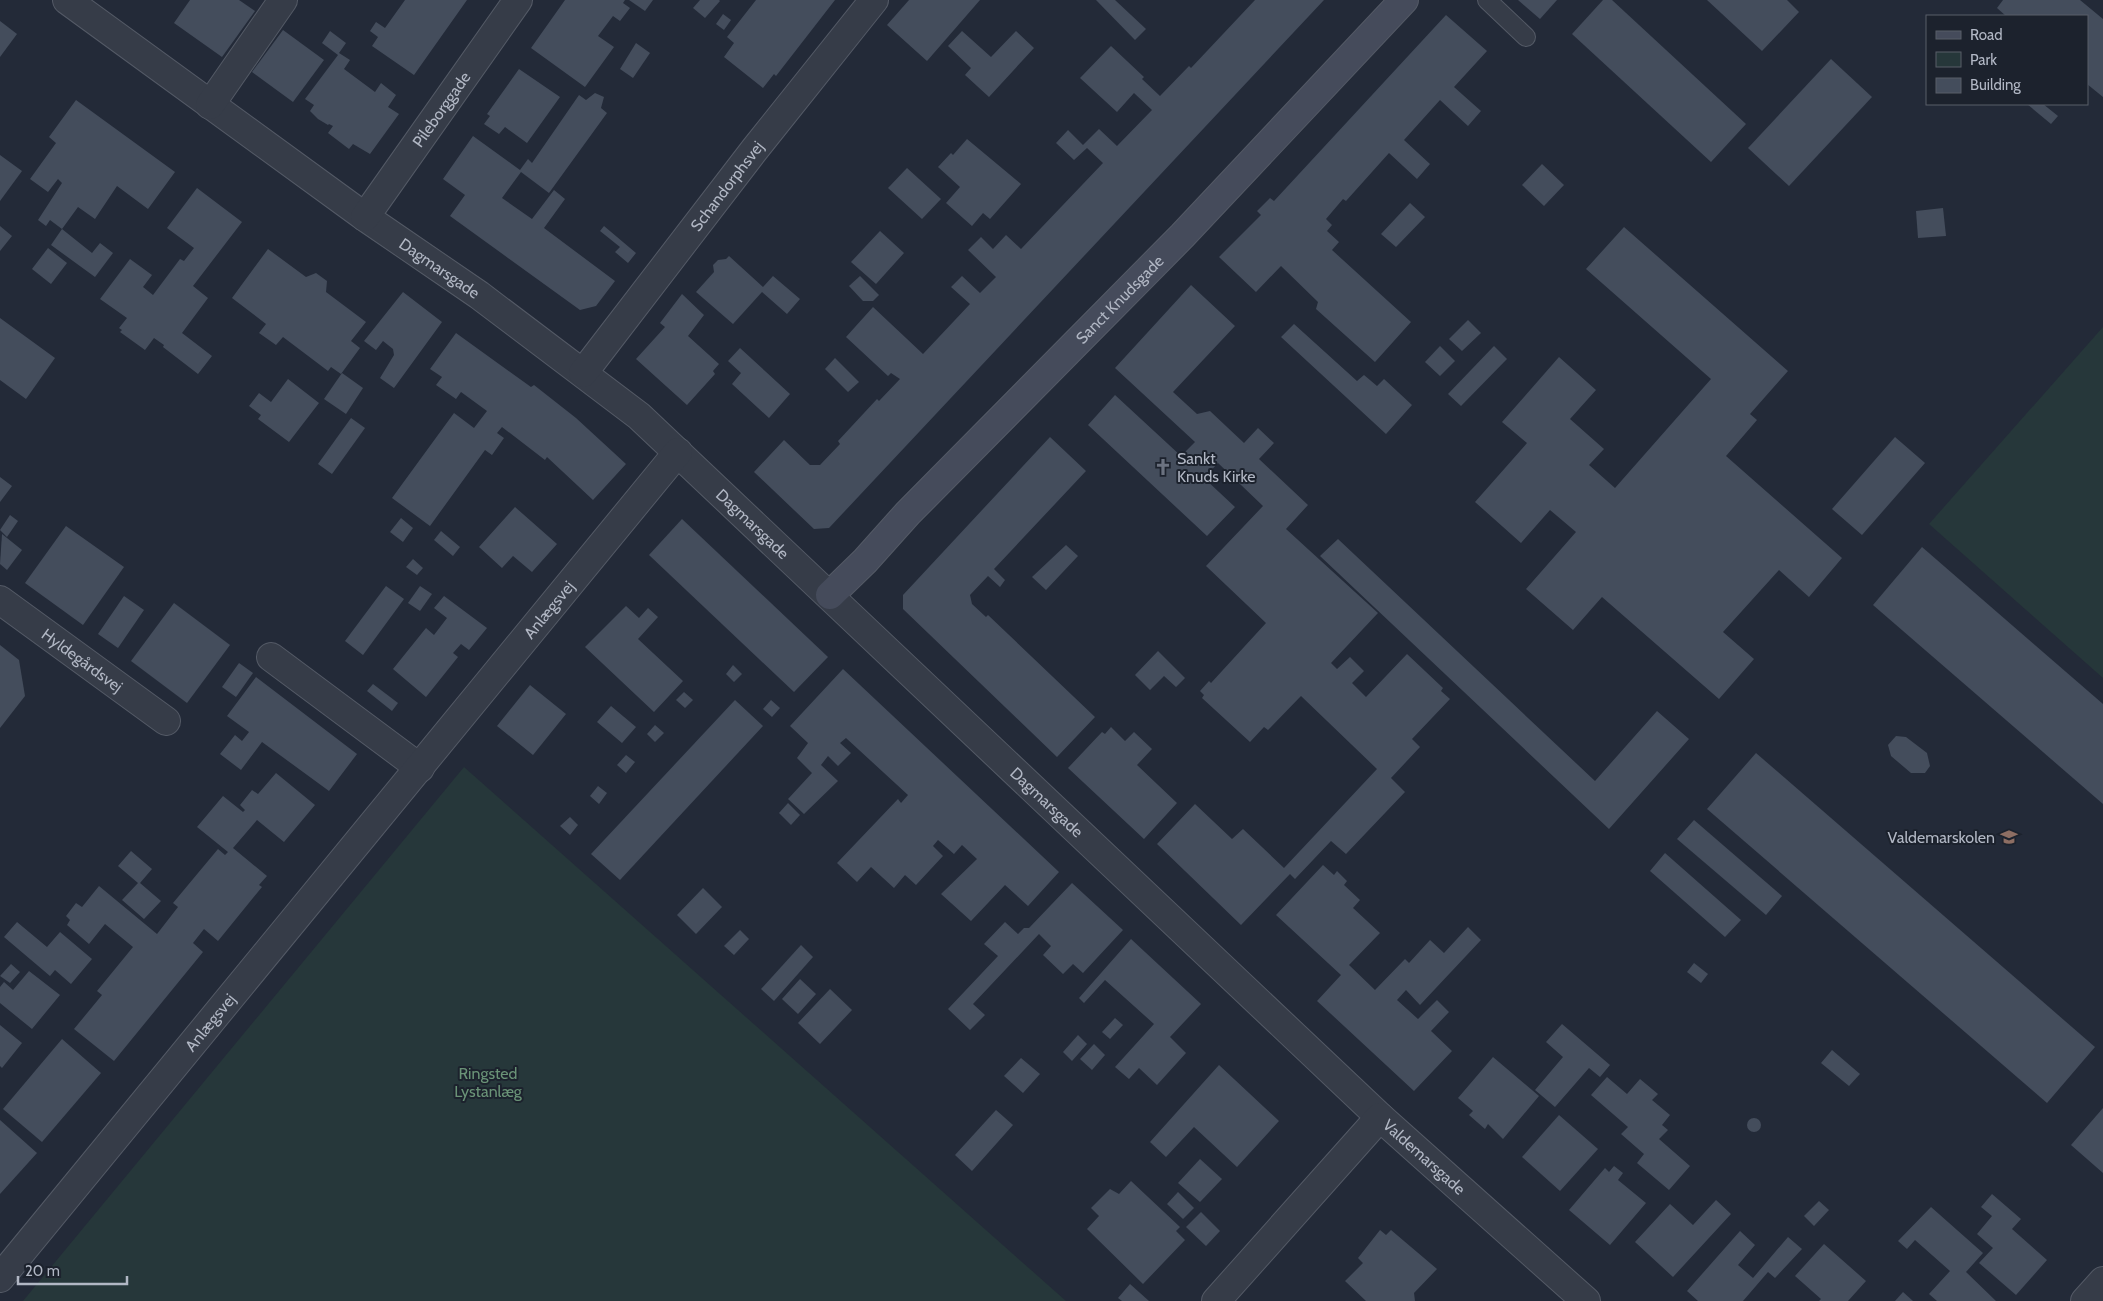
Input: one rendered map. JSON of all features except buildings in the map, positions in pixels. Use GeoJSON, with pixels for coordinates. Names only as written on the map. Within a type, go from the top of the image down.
{"type":"FeatureCollection","features":[{"type":"Feature","properties":{"kind":"street","name":"Dagmarsgade"},"geometry":{"type":"LineString","coordinates":[[67,0],[365,217],[478,295],[639,416],[1380,1117]]}},
{"type":"Feature","properties":{"kind":"street"},"geometry":{"type":"LineString","coordinates":[[210,105],[283,0]]}},
{"type":"Feature","properties":{"kind":"street","name":"Pileborggade"},"geometry":{"type":"LineString","coordinates":[[365,217],[518,0]]}},
{"type":"Feature","properties":{"kind":"street","name":"Schandorphsvej"},"geometry":{"type":"LineString","coordinates":[[583,373],[755,149],[874,0]]}},
{"type":"Feature","properties":{"kind":"street","name":"Sanct Knudsgade"},"geometry":{"type":"LineString","coordinates":[[830,595],[865,561],[908,513],[1182,236],[1404,0]]}},
{"type":"Feature","properties":{"kind":"street","name":"Anlægsvej"},"geometry":{"type":"LineString","coordinates":[[0,1278],[678,452]]}},
{"type":"Feature","properties":{"kind":"street","name":"Hyldegårdsvej"},"geometry":{"type":"LineString","coordinates":[[0,600],[166,721]]}},
{"type":"Feature","properties":{"kind":"street"},"geometry":{"type":"LineString","coordinates":[[271,657],[420,768]]}},
{"type":"Feature","properties":{"kind":"street","name":"Valdemarsgade"},"geometry":{"type":"LineString","coordinates":[[1216,1301],[1380,1117],[1586,1301]]}},
{"type":"Feature","properties":{"kind":"street"},"geometry":{"type":"LineString","coordinates":[[2085,1301],[2103,1280]]}},
{"type":"Feature","properties":{"kind":"lane"},"geometry":{"type":"LineString","coordinates":[[1487,0],[1526,37]]}},
{"type":"Feature","properties":{"kind":"green space"},"geometry":{"type":"Polygon","coordinates":[[[2103,327],[2103,678],[1929,524],[2103,327]]]}},
{"type":"Feature","properties":{"kind":"green space","name":"Ringsted Lystanlæg"},"geometry":{"type":"Polygon","coordinates":[[[464,767],[1066,1301],[23,1301],[464,767]]]}},
{"type":"Feature","properties":{"kind":"place","name":"Sankt Knuds Kirke"},"geometry":{"type":"Point","coordinates":[1163,467]}},
{"type":"Feature","properties":{"kind":"place","name":"Valdemarskolen"},"geometry":{"type":"Point","coordinates":[2009,837]}}]}
